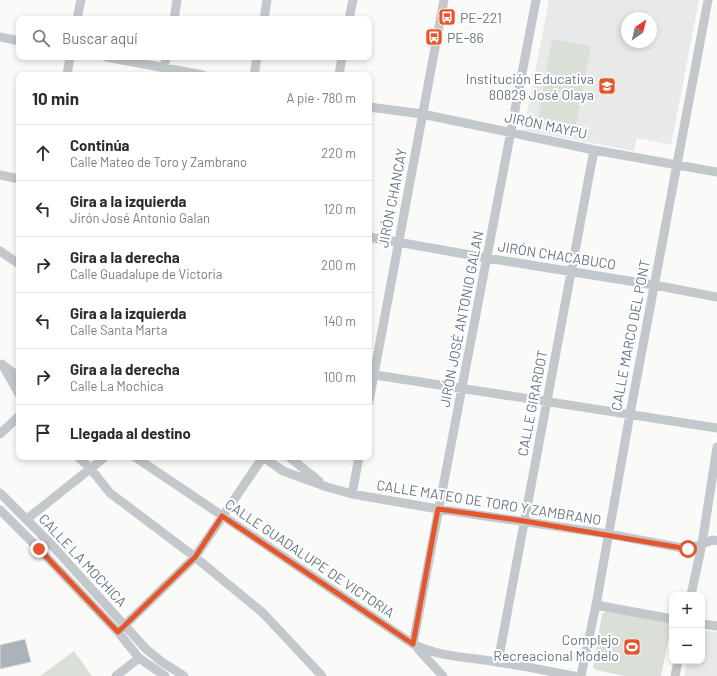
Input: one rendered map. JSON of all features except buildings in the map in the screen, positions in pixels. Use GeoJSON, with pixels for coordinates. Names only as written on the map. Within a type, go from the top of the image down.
{"type":"FeatureCollection","features":[{"type":"Feature","properties":{"kind":"street"},"geometry":{"type":"LineString","coordinates":[[78,16],[81,0]]}},
{"type":"Feature","properties":{"kind":"street"},"geometry":{"type":"LineString","coordinates":[[175,16],[178,0]]}},
{"type":"Feature","properties":{"kind":"street"},"geometry":{"type":"LineString","coordinates":[[264,16],[267,0]]}},
{"type":"Feature","properties":{"kind":"street"},"geometry":{"type":"LineString","coordinates":[[350,16],[353,0]]}},
{"type":"Feature","properties":{"kind":"street","name":"JIRÓN CHANCAY"},"geometry":{"type":"LineString","coordinates":[[372,369],[444,0]]}},
{"type":"Feature","properties":{"kind":"street","name":"JIRÓN JOSÉ ANTONIO GALAN"},"geometry":{"type":"LineString","coordinates":[[413,644],[536,0]]}},
{"type":"Feature","properties":{"kind":"street","name":"CALLE MARCO DEL PONT"},"geometry":{"type":"LineString","coordinates":[[581,676],[596,605],[630,414],[708,0]]}},
{"type":"Feature","properties":{"kind":"street"},"geometry":{"type":"LineString","coordinates":[[0,37],[16,40]]}},
{"type":"Feature","properties":{"kind":"street"},"geometry":{"type":"LineString","coordinates":[[68,72],[70,60]]}},
{"type":"Feature","properties":{"kind":"street"},"geometry":{"type":"LineString","coordinates":[[118,60],[164,71],[166,60]]}},
{"type":"Feature","properties":{"kind":"street"},"geometry":{"type":"LineString","coordinates":[[254,72],[256,60]]}},
{"type":"Feature","properties":{"kind":"street"},"geometry":{"type":"LineString","coordinates":[[340,72],[342,60]]}},
{"type":"Feature","properties":{"kind":"street","name":"JIRÓN MAYPU"},"geometry":{"type":"LineString","coordinates":[[372,107],[422,114],[594,150],[717,172]]}},
{"type":"Feature","properties":{"kind":"street","name":"CALLE GIRARDOT"},"geometry":{"type":"LineString","coordinates":[[498,662],[594,150]]}},
{"type":"Feature","properties":{"kind":"street"},"geometry":{"type":"LineString","coordinates":[[0,175],[16,178]]}},
{"type":"Feature","properties":{"kind":"street","name":"JIRÓN CHACABUCO"},"geometry":{"type":"LineString","coordinates":[[372,238],[717,297]]}},
{"type":"Feature","properties":{"kind":"street"},"geometry":{"type":"LineString","coordinates":[[0,251],[16,262]]}},
{"type":"Feature","properties":{"kind":"street"},"geometry":{"type":"LineString","coordinates":[[1,364],[16,375]]}},
{"type":"Feature","properties":{"kind":"street"},"geometry":{"type":"LineString","coordinates":[[1,364],[16,389]]}},
{"type":"Feature","properties":{"kind":"street"},"geometry":{"type":"LineString","coordinates":[[372,374],[717,428]]}},
{"type":"Feature","properties":{"kind":"street"},"geometry":{"type":"LineString","coordinates":[[0,434],[16,419]]}},
{"type":"Feature","properties":{"kind":"street"},"geometry":{"type":"LineString","coordinates":[[692,592],[702,544],[717,448]]}},
{"type":"Feature","properties":{"kind":"street"},"geometry":{"type":"LineString","coordinates":[[81,460],[90,468],[110,493],[195,557],[263,613],[322,676]]}},
{"type":"Feature","properties":{"kind":"street"},"geometry":{"type":"LineString","coordinates":[[27,519],[101,460]]}},
{"type":"Feature","properties":{"kind":"street","name":"CALLE GUADALUPE DE VICTORIA"},"geometry":{"type":"LineString","coordinates":[[139,460],[432,656],[443,676]]}},
{"type":"Feature","properties":{"kind":"street"},"geometry":{"type":"LineString","coordinates":[[121,629],[195,557],[261,460]]}},
{"type":"Feature","properties":{"kind":"street","name":"CALLE MATEO DE TORO Y ZAMBRANO"},"geometry":{"type":"LineString","coordinates":[[268,460],[283,470],[327,487],[352,494],[438,509],[608,534],[688,549],[713,540],[717,541]]}},
{"type":"Feature","properties":{"kind":"street"},"geometry":{"type":"LineString","coordinates":[[293,460],[327,487]]}},
{"type":"Feature","properties":{"kind":"street"},"geometry":{"type":"LineString","coordinates":[[352,494],[358,460]]}},
{"type":"Feature","properties":{"kind":"street","name":"CALLE LA MOCHICA"},"geometry":{"type":"LineString","coordinates":[[0,493],[27,519],[121,629],[140,658],[165,676]]}},
{"type":"Feature","properties":{"kind":"street","name":"CALLE LA MOCHICA"},"geometry":{"type":"LineString","coordinates":[[0,510],[121,629],[162,662],[184,676]]}},
{"type":"Feature","properties":{"kind":"street"},"geometry":{"type":"LineString","coordinates":[[596,605],[669,618]]}},
{"type":"Feature","properties":{"kind":"street"},"geometry":{"type":"LineString","coordinates":[[705,624],[717,626]]}},
{"type":"Feature","properties":{"kind":"street"},"geometry":{"type":"LineString","coordinates":[[432,656],[498,662],[568,676]]}},
{"type":"Feature","properties":{"kind":"street"},"geometry":{"type":"LineString","coordinates":[[116,676],[140,658]]}},
{"type":"Feature","properties":{"kind":"street"},"geometry":{"type":"LineString","coordinates":[[675,676],[677,664]]}},
{"type":"Feature","properties":{"kind":"shaded area","name":"Institución Educativa 80829 José Olaya"},"geometry":{"type":"Polygon","coordinates":[[[549,0],[699,0],[671,145],[637,138],[634,151],[524,130],[549,0]]]}},
{"type":"Feature","properties":{"kind":"shaded area"},"geometry":{"type":"Polygon","coordinates":[[[552,39],[591,46],[576,125],[538,118],[552,39]]]}},
{"type":"Feature","properties":{"kind":"shaded area","name":"Complejo Recreacional Modelo"},"geometry":{"type":"Polygon","coordinates":[[[607,611],[667,622],[669,624],[669,637],[661,676],[625,676],[596,670],[593,667],[602,614],[607,611]]]}},
{"type":"Feature","properties":{"kind":"shaded area"},"geometry":{"type":"Polygon","coordinates":[[[705,630],[717,632],[717,676],[684,676],[686,664],[705,664],[705,630]]]}},
{"type":"Feature","properties":{"kind":"shaded area"},"geometry":{"type":"Polygon","coordinates":[[[74,651],[92,676],[40,676],[74,651]]]}},
{"type":"Feature","properties":{"kind":"place","name":"PE-221"},"geometry":{"type":"Point","coordinates":[447,17]}},
{"type":"Feature","properties":{"kind":"place","name":"PE-86"},"geometry":{"type":"Point","coordinates":[434,37]}},
{"type":"Feature","properties":{"kind":"place","name":"Institución Educativa 80829 José Olaya"},"geometry":{"type":"Point","coordinates":[607,86]}},
{"type":"Feature","properties":{"kind":"place","name":"Complejo Recreacional Modelo"},"geometry":{"type":"Point","coordinates":[632,647]}},
{"type":"Feature","properties":{"kind":"route"},"geometry":{"type":"LineString","coordinates":[[39,549],[118,632],[195,557],[222,516],[413,644],[438,509],[608,534],[688,549]]}}]}
